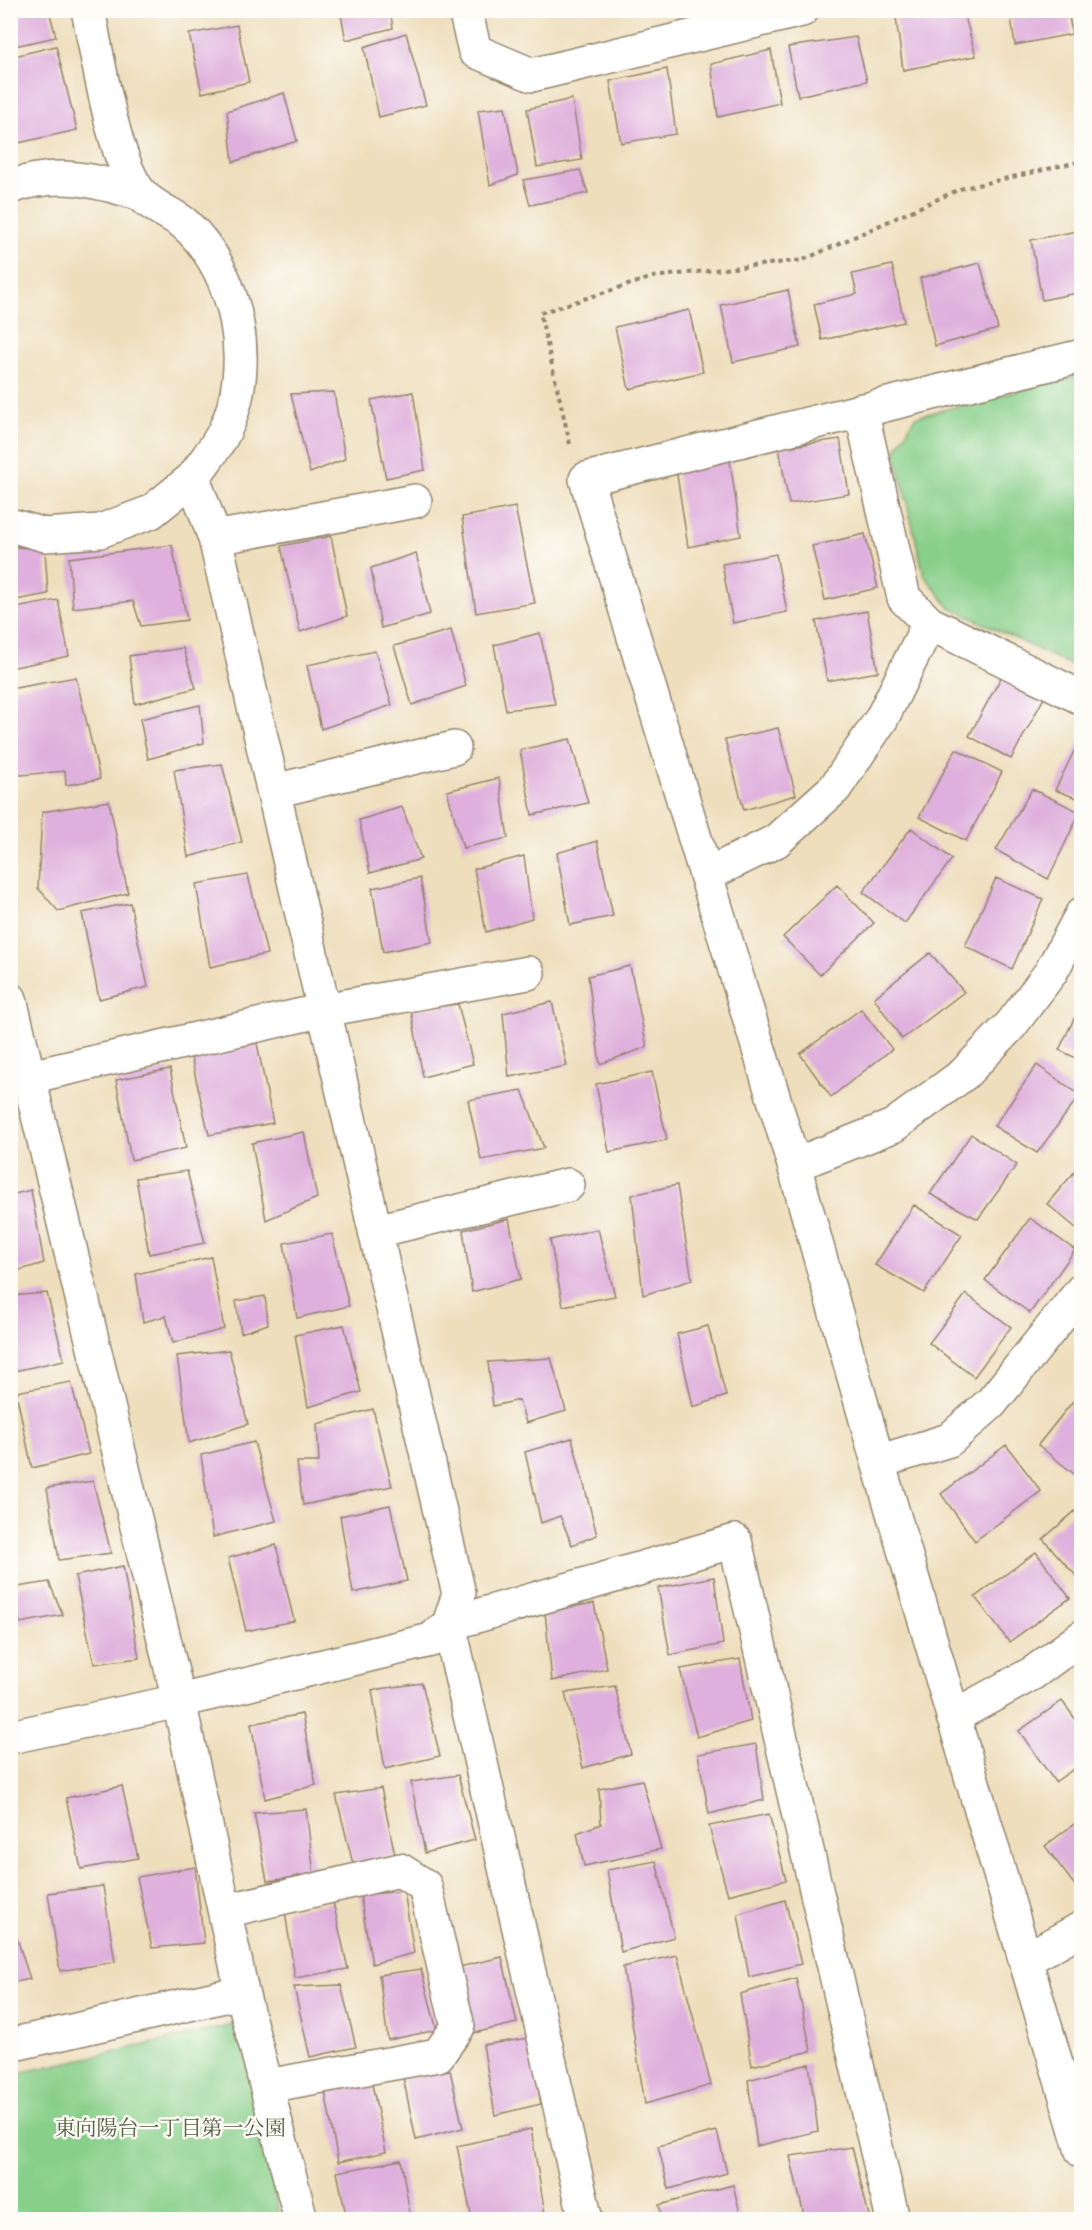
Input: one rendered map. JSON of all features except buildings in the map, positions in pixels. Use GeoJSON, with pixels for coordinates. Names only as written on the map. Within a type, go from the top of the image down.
{"type":"FeatureCollection","features":[{"type":"Feature","properties":{"kind":"street"},"geometry":{"type":"LineString","coordinates":[[88,10],[119,152],[141,194]]}},
{"type":"Feature","properties":{"kind":"street"},"geometry":{"type":"LineString","coordinates":[[465,10],[475,51],[532,75],[734,18],[802,10]]}},
{"type":"Feature","properties":{"kind":"street"},"geometry":{"type":"LineString","coordinates":[[10,187],[32,179],[88,178],[141,194],[186,226],[220,270],[239,323],[240,379],[225,432],[193,478],[151,512],[99,531],[45,534],[10,525]]}},
{"type":"Feature","properties":{"kind":"street"},"geometry":{"type":"LineString","coordinates":[[1082,356],[586,479],[794,1165],[878,1462],[1082,2151]]}},
{"type":"Feature","properties":{"kind":"street"},"geometry":{"type":"LineString","coordinates":[[861,410],[904,598],[929,623],[1082,698]]}},
{"type":"Feature","properties":{"kind":"street"},"geometry":{"type":"LineString","coordinates":[[193,478],[215,538],[459,1594],[449,1624],[586,2220]]}},
{"type":"Feature","properties":{"kind":"street"},"geometry":{"type":"LineString","coordinates":[[215,538],[415,501]]}},
{"type":"Feature","properties":{"kind":"street"},"geometry":{"type":"LineString","coordinates":[[706,875],[776,841],[835,788],[882,718],[929,623]]}},
{"type":"Feature","properties":{"kind":"street"},"geometry":{"type":"LineString","coordinates":[[274,790],[454,748]]}},
{"type":"Feature","properties":{"kind":"street"},"geometry":{"type":"LineString","coordinates":[[794,1165],[893,1126],[964,1074],[1011,1025],[1051,972],[1082,914]]}},
{"type":"Feature","properties":{"kind":"street"},"geometry":{"type":"LineString","coordinates":[[29,1077],[324,1010],[528,973]]}},
{"type":"Feature","properties":{"kind":"street"},"geometry":{"type":"LineString","coordinates":[[10,999],[179,1701],[242,1992],[301,2220]]}},
{"type":"Feature","properties":{"kind":"street"},"geometry":{"type":"LineString","coordinates":[[376,1231],[568,1185]]}},
{"type":"Feature","properties":{"kind":"street"},"geometry":{"type":"LineString","coordinates":[[878,1462],[949,1440],[991,1403],[1082,1290]]}},
{"type":"Feature","properties":{"kind":"street"},"geometry":{"type":"LineString","coordinates":[[10,1737],[179,1701],[431,1640],[449,1624],[735,1540],[893,2220]]}},
{"type":"Feature","properties":{"kind":"street"},"geometry":{"type":"LineString","coordinates":[[953,1717],[1033,1673],[1082,1637]]}},
{"type":"Feature","properties":{"kind":"street"},"geometry":{"type":"LineString","coordinates":[[225,1911],[400,1870],[425,1886],[458,2027],[438,2055],[267,2086]]}},
{"type":"Feature","properties":{"kind":"street"},"geometry":{"type":"LineString","coordinates":[[1025,1960],[1082,1928]]}},
{"type":"Feature","properties":{"kind":"street"},"geometry":{"type":"LineString","coordinates":[[10,2045],[242,1992]]}},
{"type":"Feature","properties":{"kind":"path"},"geometry":{"type":"LineString","coordinates":[[586,479],[572,450],[540,313],[653,277],[803,260],[960,189],[1082,161]]}},
{"type":"Feature","properties":{"kind":"green space"},"geometry":{"type":"Polygon","coordinates":[[[1082,375],[1081,670],[949,607],[924,575],[895,452],[915,417],[1082,375]]]}},
{"type":"Feature","properties":{"kind":"green space","name":"東向陽台一丁目第一公園"},"geometry":{"type":"Polygon","coordinates":[[[239,2024],[280,2219],[11,2219],[10,2075],[239,2024]]]}}]}
